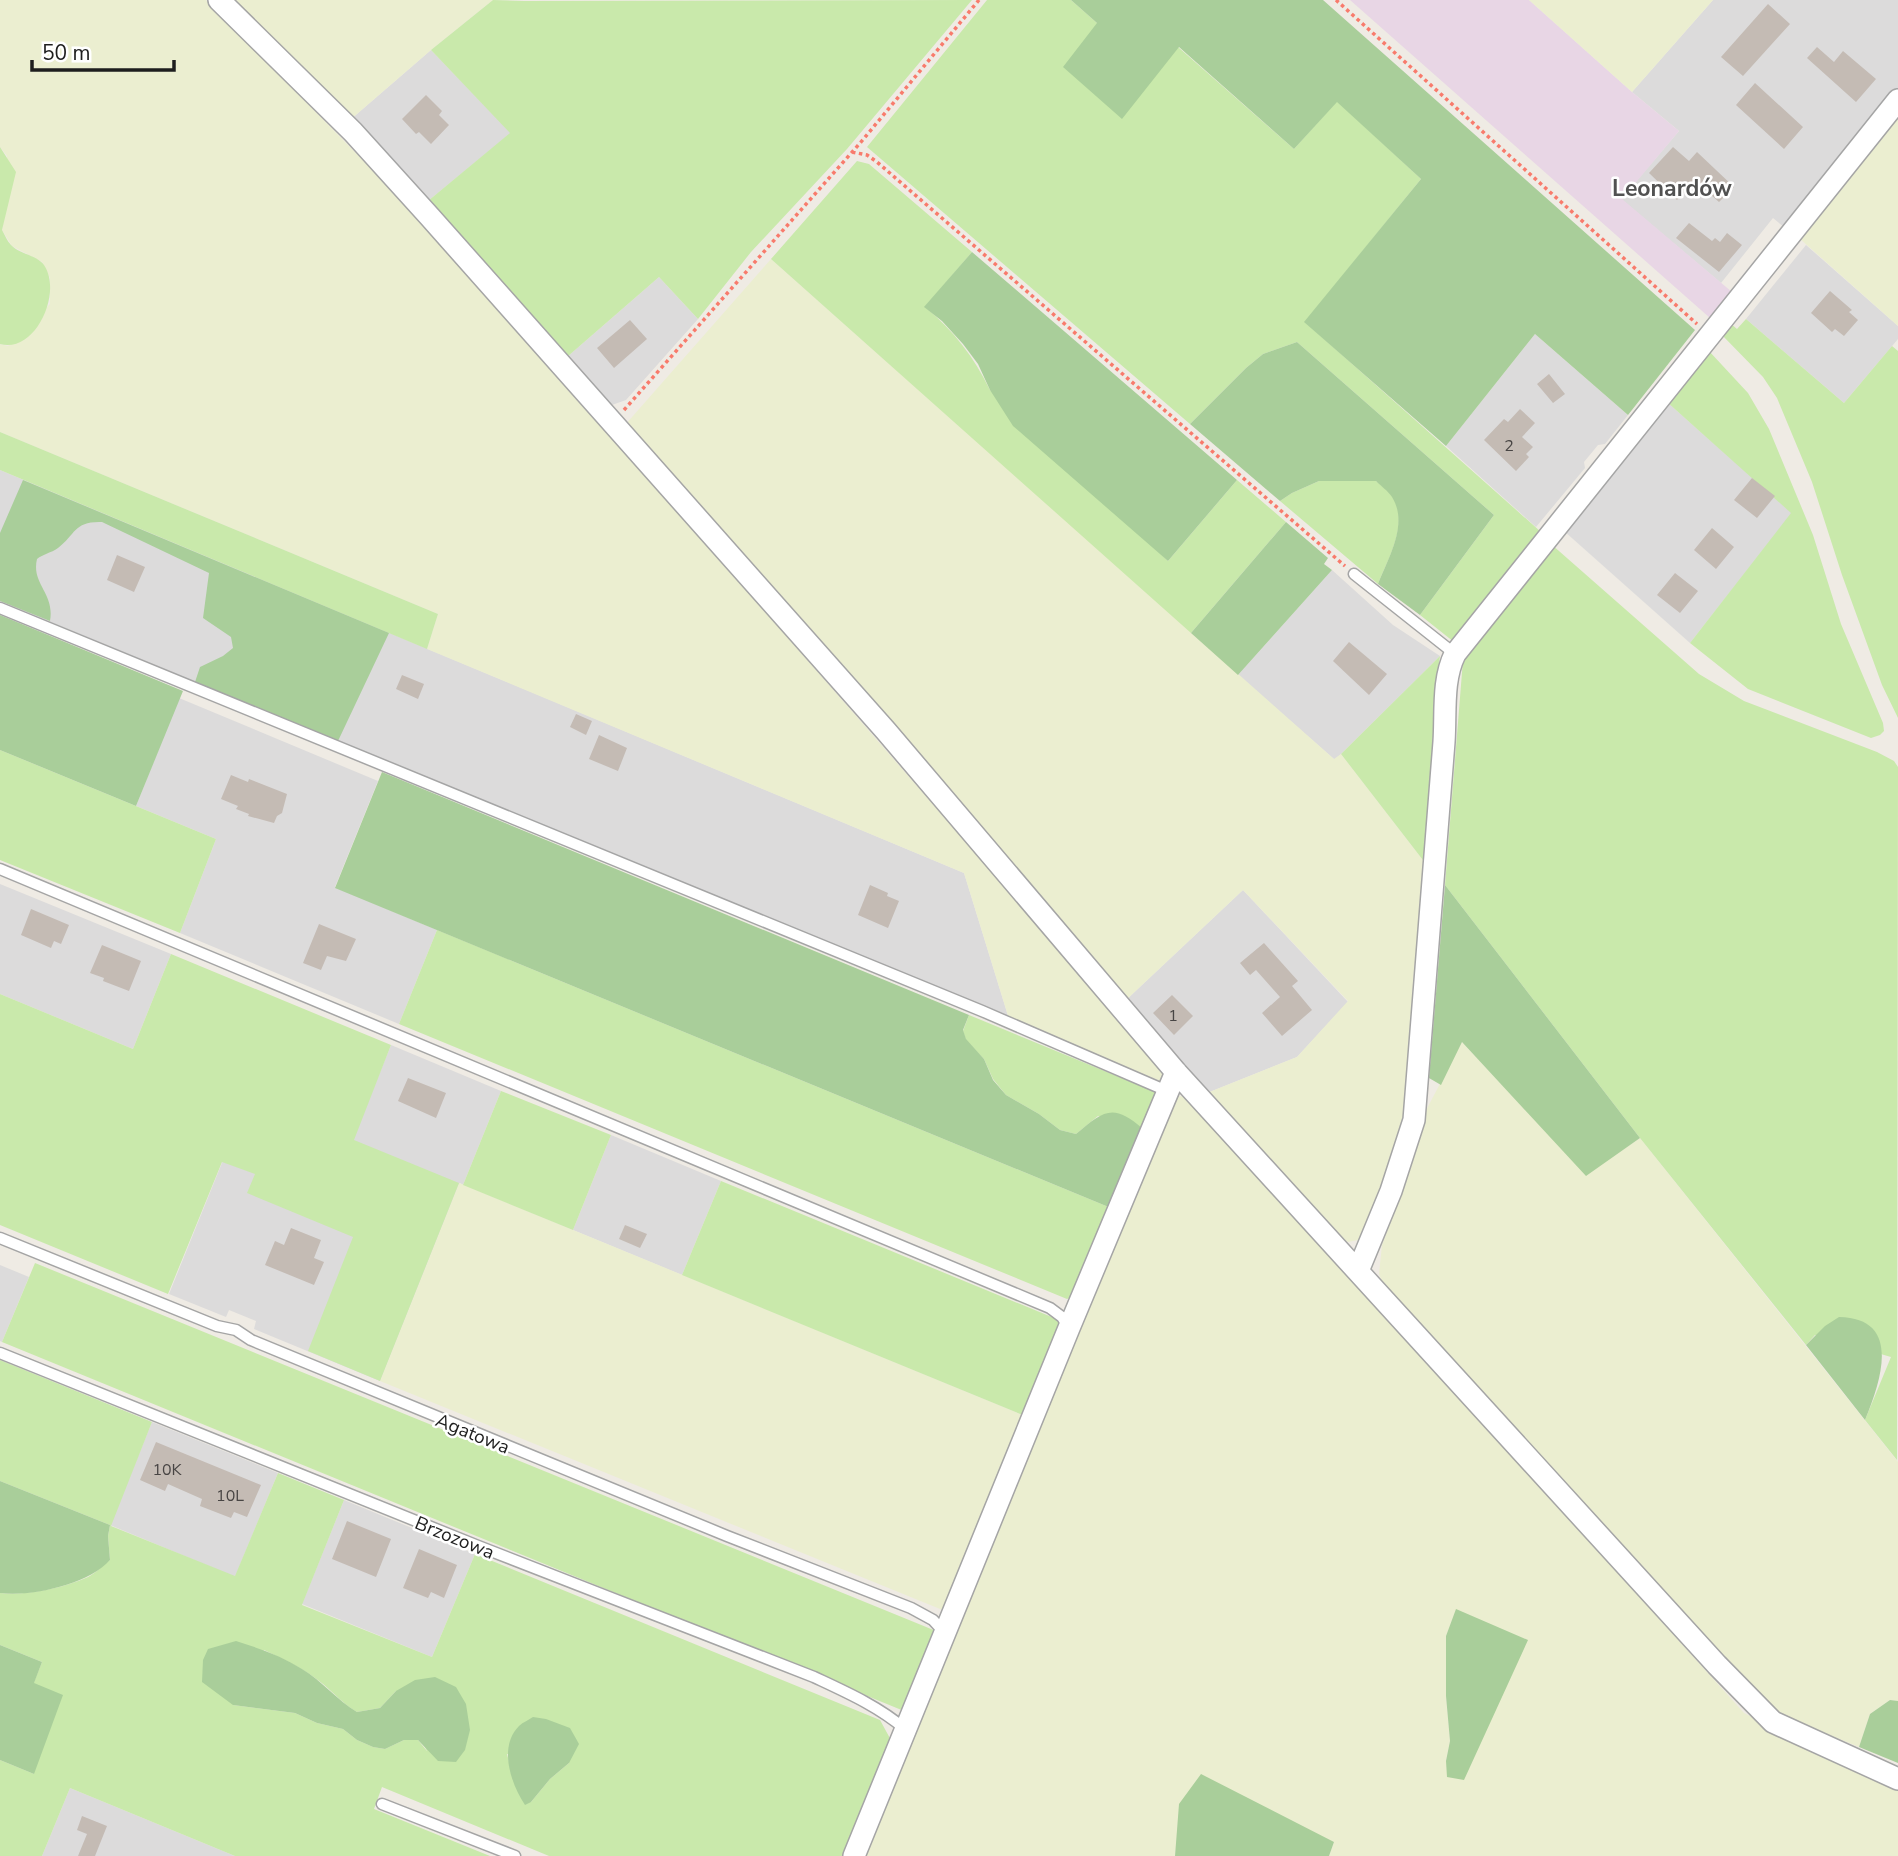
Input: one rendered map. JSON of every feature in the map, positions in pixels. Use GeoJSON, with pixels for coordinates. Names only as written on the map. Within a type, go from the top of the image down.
{"type":"FeatureCollection","features":[{"type":"Feature","properties":{"kind":"street"},"geometry":{"type":"LineString","coordinates":[[219,0],[353,132],[614,422],[886,731],[1171,1082],[1358,1271],[1717,1665],[1773,1722],[1898,1779]]}},
{"type":"Feature","properties":{"kind":"street"},"geometry":{"type":"LineString","coordinates":[[1358,1271],[1391,1191],[1414,1120],[1444,742],[1446,683],[1450,663],[1898,100]]}},
{"type":"Feature","properties":{"kind":"street"},"geometry":{"type":"LineString","coordinates":[[853,1856],[1171,1082]]}},
{"type":"Feature","properties":{"kind":"lane"},"geometry":{"type":"LineString","coordinates":[[1354,574],[1455,654]]}},
{"type":"Feature","properties":{"kind":"lane"},"geometry":{"type":"LineString","coordinates":[[0,608],[982,1011],[1171,1082]]}},
{"type":"Feature","properties":{"kind":"lane"},"geometry":{"type":"LineString","coordinates":[[0,869],[1050,1308],[1062,1317],[1069,1328]]}},
{"type":"Feature","properties":{"kind":"lane","name":"Agatowa"},"geometry":{"type":"LineString","coordinates":[[0,1238],[217,1326],[236,1330],[251,1340],[392,1400],[911,1608],[933,1620],[944,1632]]}},
{"type":"Feature","properties":{"kind":"lane","name":"Brzozowa"},"geometry":{"type":"LineString","coordinates":[[0,1353],[184,1429],[814,1677],[889,1715],[905,1729]]}},
{"type":"Feature","properties":{"kind":"lane"},"geometry":{"type":"LineString","coordinates":[[382,1804],[515,1856]]}},
{"type":"Feature","properties":{"kind":"path"},"geometry":{"type":"LineString","coordinates":[[614,422],[852,152],[979,0]]}},
{"type":"Feature","properties":{"kind":"path"},"geometry":{"type":"LineString","coordinates":[[1336,0],[1709,335]]}},
{"type":"Feature","properties":{"kind":"path"},"geometry":{"type":"LineString","coordinates":[[852,152],[867,155],[877,162],[1354,574]]}},
{"type":"Feature","properties":{"kind":"shaded area"},"geometry":{"type":"Polygon","coordinates":[[[1350,0],[1529,0],[1679,131],[1622,199],[1732,292],[1710,318],[1350,0]]]}},
{"type":"Feature","properties":{"kind":"shaded area"},"geometry":{"type":"Polygon","coordinates":[[[1713,0],[1898,0],[1898,88],[1785,228],[1773,218],[1721,283],[1621,199],[1679,131],[1632,92],[1713,0]]]}},
{"type":"Feature","properties":{"kind":"shaded area"},"geometry":{"type":"Polygon","coordinates":[[[431,50],[511,133],[428,201],[350,120],[431,50]]]}},
{"type":"Feature","properties":{"kind":"shaded area"},"geometry":{"type":"Polygon","coordinates":[[[1806,245],[1898,326],[1898,339],[1844,403],[1746,319],[1806,245]]]}},
{"type":"Feature","properties":{"kind":"shaded area"},"geometry":{"type":"Polygon","coordinates":[[[659,277],[698,319],[626,400],[609,406],[567,357],[659,277]]]}},
{"type":"Feature","properties":{"kind":"shaded area"},"geometry":{"type":"Polygon","coordinates":[[[1535,334],[1628,415],[1605,444],[1598,445],[1584,462],[1585,468],[1536,527],[1446,446],[1535,334]]]}},
{"type":"Feature","properties":{"kind":"shaded area"},"geometry":{"type":"Polygon","coordinates":[[[1667,402],[1792,513],[1690,643],[1564,531],[1667,402]]]}},
{"type":"Feature","properties":{"kind":"shaded area"},"geometry":{"type":"Polygon","coordinates":[[[0,470],[964,873],[1009,1019],[0,601],[0,470]]]}},
{"type":"Feature","properties":{"kind":"shaded area"},"geometry":{"type":"Polygon","coordinates":[[[1332,570],[1393,625],[1440,656],[1335,760],[1238,675],[1332,570]]]}},
{"type":"Feature","properties":{"kind":"shaded area"},"geometry":{"type":"Polygon","coordinates":[[[179,698],[378,781],[335,887],[437,930],[399,1024],[180,933],[216,839],[136,806],[179,698]]]}},
{"type":"Feature","properties":{"kind":"shaded area"},"geometry":{"type":"Polygon","coordinates":[[[0,884],[171,954],[133,1049],[0,994],[0,884]]]}},
{"type":"Feature","properties":{"kind":"shaded area"},"geometry":{"type":"Polygon","coordinates":[[[1243,890],[1348,1002],[1297,1057],[1207,1093],[1125,1001],[1243,890]]]}},
{"type":"Feature","properties":{"kind":"shaded area"},"geometry":{"type":"Polygon","coordinates":[[[391,1045],[501,1091],[463,1185],[460,1183],[380,1381],[254,1329],[256,1321],[229,1310],[226,1317],[169,1294],[249,1096],[353,1139],[391,1045]]]}},
{"type":"Feature","properties":{"kind":"shaded area"},"geometry":{"type":"Polygon","coordinates":[[[611,1135],[721,1181],[682,1275],[573,1230],[611,1135]]]}},
{"type":"Feature","properties":{"kind":"shaded area"},"geometry":{"type":"Polygon","coordinates":[[[0,1265],[29,1277],[2,1342],[0,1341],[0,1265]]]}},
{"type":"Feature","properties":{"kind":"shaded area"},"geometry":{"type":"Polygon","coordinates":[[[152,1422],[278,1473],[235,1577],[110,1525],[152,1422]]]}},
{"type":"Feature","properties":{"kind":"shaded area"},"geometry":{"type":"Polygon","coordinates":[[[344,1500],[475,1554],[432,1657],[302,1604],[344,1500]]]}},
{"type":"Feature","properties":{"kind":"shaded area"},"geometry":{"type":"Polygon","coordinates":[[[70,1788],[235,1856],[42,1856],[70,1788]]]}},
{"type":"Feature","properties":{"kind":"green space"},"geometry":{"type":"Polygon","coordinates":[[[0,0],[206,0],[444,243],[1167,1073],[1163,1082],[1009,1019],[964,873],[427,649],[438,614],[0,432],[0,344],[8,346],[50,304],[50,278],[42,262],[12,246],[2,230],[7,156],[0,147],[0,0]]]}},
{"type":"Feature","properties":{"kind":"green space"},"geometry":{"type":"Polygon","coordinates":[[[231,0],[493,0],[350,120],[231,0]]]}},
{"type":"Feature","properties":{"kind":"green space"},"geometry":{"type":"Polygon","coordinates":[[[493,0],[972,0],[847,149],[751,252],[698,319],[659,277],[567,357],[428,201],[510,133],[431,50],[493,0]]]}},
{"type":"Feature","properties":{"kind":"green space"},"geometry":{"type":"Polygon","coordinates":[[[987,0],[1071,0],[1097,23],[1178,47],[1294,149],[1337,101],[1421,179],[1305,322],[1541,532],[1454,642],[1420,615],[1494,515],[1297,342],[1263,354],[1190,424],[867,147],[987,0]]]}},
{"type":"Feature","properties":{"kind":"green space"},"geometry":{"type":"Polygon","coordinates":[[[1071,0],[1323,0],[1695,330],[1628,415],[1535,334],[1446,446],[1304,322],[1421,179],[1337,102],[1294,149],[1179,47],[1122,119],[1063,67],[1097,23],[1071,0]]]}},
{"type":"Feature","properties":{"kind":"green space"},"geometry":{"type":"Polygon","coordinates":[[[1529,0],[1713,0],[1632,92],[1529,0]]]}},
{"type":"Feature","properties":{"kind":"green space"},"geometry":{"type":"Polygon","coordinates":[[[1898,116],[1898,326],[1799,238],[1898,116]]]}},
{"type":"Feature","properties":{"kind":"green space"},"geometry":{"type":"Polygon","coordinates":[[[0,147],[16,172],[2,230],[14,248],[44,265],[49,277],[50,291],[48,305],[34,331],[13,345],[0,344],[0,147]]]}},
{"type":"Feature","properties":{"kind":"green space"},"geometry":{"type":"Polygon","coordinates":[[[857,161],[869,164],[972,252],[925,307],[962,345],[990,390],[1168,561],[1237,480],[1286,522],[1191,633],[771,259],[857,161]]]}},
{"type":"Feature","properties":{"kind":"green space"},"geometry":{"type":"Polygon","coordinates":[[[972,252],[1237,480],[1168,561],[1013,426],[990,390],[978,364],[942,321],[924,307],[972,252]]]}},
{"type":"Feature","properties":{"kind":"green space"},"geometry":{"type":"Polygon","coordinates":[[[771,259],[1334,759],[1341,754],[1426,864],[1413,979],[1409,1098],[1396,1160],[1368,1227],[1358,1240],[1348,1242],[1339,1239],[1207,1093],[1297,1057],[1348,1001],[1243,890],[1125,1001],[625,425],[771,259]]]}},
{"type":"Feature","properties":{"kind":"green space"},"geometry":{"type":"Polygon","coordinates":[[[1746,319],[1844,403],[1892,346],[1898,351],[1898,718],[1882,685],[1812,482],[1777,398],[1763,377],[1721,334],[1730,323],[1737,329],[1746,319]]]}},
{"type":"Feature","properties":{"kind":"green space"},"geometry":{"type":"Polygon","coordinates":[[[1297,342],[1494,515],[1420,615],[1378,584],[1395,541],[1398,518],[1392,497],[1376,481],[1319,481],[1280,501],[1190,424],[1263,354],[1297,342]]]}},
{"type":"Feature","properties":{"kind":"green space"},"geometry":{"type":"Polygon","coordinates":[[[1709,351],[1748,393],[1769,429],[1813,535],[1841,624],[1883,723],[1884,731],[1880,735],[1871,738],[1748,689],[1690,643],[1791,513],[1667,402],[1709,351]]]}},
{"type":"Feature","properties":{"kind":"green space"},"geometry":{"type":"Polygon","coordinates":[[[0,432],[438,614],[427,649],[0,470],[0,432]]]}},
{"type":"Feature","properties":{"kind":"green space"},"geometry":{"type":"Polygon","coordinates":[[[23,480],[389,633],[338,741],[195,682],[200,667],[233,648],[231,637],[203,618],[209,573],[102,522],[81,526],[58,548],[37,559],[37,575],[49,603],[50,621],[0,601],[0,533],[23,480]]]}},
{"type":"Feature","properties":{"kind":"green space"},"geometry":{"type":"Polygon","coordinates":[[[1319,481],[1376,481],[1392,496],[1399,517],[1398,529],[1392,552],[1378,584],[1280,501],[1319,481]]]}},
{"type":"Feature","properties":{"kind":"green space"},"geometry":{"type":"Polygon","coordinates":[[[1286,522],[1328,558],[1324,564],[1332,570],[1238,675],[1191,633],[1286,522]]]}},
{"type":"Feature","properties":{"kind":"green space"},"geometry":{"type":"Polygon","coordinates":[[[1551,544],[1699,674],[1744,701],[1877,752],[1894,761],[1898,767],[1897,1460],[1865,1420],[1891,1357],[1815,1335],[1806,1345],[1640,1138],[1445,885],[1463,660],[1551,544]]]}},
{"type":"Feature","properties":{"kind":"green space"},"geometry":{"type":"Polygon","coordinates":[[[0,615],[183,691],[136,806],[0,750],[0,615]]]}},
{"type":"Feature","properties":{"kind":"green space"},"geometry":{"type":"Polygon","coordinates":[[[1440,656],[1434,698],[1437,746],[1426,864],[1341,754],[1440,656]]]}},
{"type":"Feature","properties":{"kind":"green space"},"geometry":{"type":"Polygon","coordinates":[[[0,750],[216,839],[180,933],[0,860],[0,750]]]}},
{"type":"Feature","properties":{"kind":"green space"},"geometry":{"type":"Polygon","coordinates":[[[382,772],[969,1015],[963,1030],[966,1039],[984,1059],[993,1080],[1006,1095],[1060,1130],[1076,1134],[1101,1115],[1108,1113],[1124,1115],[1143,1129],[1111,1208],[335,888],[382,772]]]}},
{"type":"Feature","properties":{"kind":"green space"},"geometry":{"type":"Polygon","coordinates":[[[1445,885],[1640,1138],[1586,1176],[1462,1042],[1441,1085],[1429,1078],[1445,885]]]}},
{"type":"Feature","properties":{"kind":"green space"},"geometry":{"type":"Polygon","coordinates":[[[437,930],[1111,1208],[1075,1296],[1067,1299],[399,1024],[437,930]]]}},
{"type":"Feature","properties":{"kind":"green space"},"geometry":{"type":"Polygon","coordinates":[[[171,954],[391,1045],[354,1140],[459,1183],[380,1381],[308,1351],[353,1237],[247,1193],[255,1174],[222,1162],[168,1294],[0,1225],[0,994],[133,1049],[171,954]]]}},
{"type":"Feature","properties":{"kind":"green space"},"geometry":{"type":"Polygon","coordinates":[[[969,1015],[1158,1093],[1143,1129],[1098,1116],[1076,1134],[1060,1130],[1006,1095],[993,1079],[984,1059],[966,1040],[963,1031],[969,1015]]]}},
{"type":"Feature","properties":{"kind":"green space"},"geometry":{"type":"Polygon","coordinates":[[[1462,1042],[1586,1175],[1640,1138],[1898,1462],[1898,1701],[1890,1700],[1870,1714],[1859,1747],[1773,1712],[1386,1291],[1379,1274],[1382,1245],[1411,1164],[1423,1116],[1462,1042]]]}},
{"type":"Feature","properties":{"kind":"green space"},"geometry":{"type":"Polygon","coordinates":[[[501,1091],[611,1135],[573,1230],[463,1185],[501,1091]]]}},
{"type":"Feature","properties":{"kind":"green space"},"geometry":{"type":"Polygon","coordinates":[[[1177,1096],[1189,1097],[1744,1713],[1841,1762],[1898,1786],[1898,1856],[1329,1856],[1334,1842],[1178,1831],[1175,1856],[860,1856],[1177,1096]],[[1456,1610],[1446,1636],[1446,1696],[1450,1741],[1446,1761],[1464,1779],[1456,1610]]]}},
{"type":"Feature","properties":{"kind":"green space"},"geometry":{"type":"Polygon","coordinates":[[[721,1181],[1059,1320],[1062,1328],[1025,1416],[682,1275],[721,1181]]]}},
{"type":"Feature","properties":{"kind":"green space"},"geometry":{"type":"Polygon","coordinates":[[[459,1183],[1025,1416],[945,1611],[380,1381],[459,1183]]]}},
{"type":"Feature","properties":{"kind":"green space"},"geometry":{"type":"Polygon","coordinates":[[[35,1263],[936,1631],[904,1711],[2,1342],[35,1263]]]}},
{"type":"Feature","properties":{"kind":"green space"},"geometry":{"type":"Polygon","coordinates":[[[1839,1317],[1858,1320],[1871,1327],[1878,1337],[1882,1351],[1878,1384],[1865,1420],[1806,1345],[1825,1326],[1839,1317]]]}},
{"type":"Feature","properties":{"kind":"green space"},"geometry":{"type":"Polygon","coordinates":[[[0,1360],[152,1422],[111,1526],[235,1576],[278,1473],[344,1500],[302,1605],[432,1657],[475,1554],[880,1720],[892,1742],[845,1856],[549,1856],[382,1787],[374,1809],[490,1856],[235,1856],[70,1788],[42,1856],[0,1856],[0,1760],[34,1774],[34,1682],[42,1662],[0,1645],[0,1593],[45,1590],[68,1585],[91,1575],[110,1560],[110,1525],[0,1481],[0,1360]],[[264,1650],[233,1705],[295,1713],[317,1723],[343,1729],[357,1740],[373,1747],[385,1749],[404,1740],[418,1740],[427,1751],[396,1691],[380,1708],[357,1712],[309,1674],[264,1650]],[[507,1754],[511,1770],[531,1802],[550,1779],[569,1763],[507,1754]]]}},
{"type":"Feature","properties":{"kind":"green space"},"geometry":{"type":"Polygon","coordinates":[[[0,1481],[110,1525],[110,1560],[88,1576],[59,1587],[28,1593],[0,1593],[0,1481]]]}},
{"type":"Feature","properties":{"kind":"green space"},"geometry":{"type":"Polygon","coordinates":[[[1456,1609],[1528,1640],[1464,1780],[1447,1777],[1446,1761],[1450,1741],[1446,1696],[1446,1636],[1456,1609]]]}},
{"type":"Feature","properties":{"kind":"green space"},"geometry":{"type":"Polygon","coordinates":[[[236,1641],[294,1664],[357,1712],[380,1708],[396,1691],[415,1680],[435,1677],[456,1687],[466,1704],[470,1730],[465,1750],[456,1762],[438,1761],[418,1740],[404,1740],[385,1749],[373,1747],[357,1740],[343,1729],[317,1723],[295,1713],[233,1705],[202,1682],[203,1660],[208,1649],[236,1641]]]}},
{"type":"Feature","properties":{"kind":"green space"},"geometry":{"type":"Polygon","coordinates":[[[0,1645],[42,1662],[34,1683],[63,1695],[34,1774],[0,1760],[0,1645]]]}},
{"type":"Feature","properties":{"kind":"green space"},"geometry":{"type":"Polygon","coordinates":[[[1890,1700],[1898,1701],[1898,1763],[1859,1747],[1870,1714],[1890,1700]]]}},
{"type":"Feature","properties":{"kind":"green space"},"geometry":{"type":"Polygon","coordinates":[[[533,1717],[570,1728],[579,1744],[569,1763],[525,1805],[511,1776],[509,1744],[521,1725],[533,1717]]]}},
{"type":"Feature","properties":{"kind":"green space"},"geometry":{"type":"Polygon","coordinates":[[[1201,1774],[1334,1842],[1329,1856],[1175,1856],[1179,1804],[1201,1774]]]}},
{"type":"Feature","properties":{"kind":"building"},"geometry":{"type":"Polygon","coordinates":[[[1768,4],[1790,24],[1743,76],[1721,57],[1768,4]]]}},
{"type":"Feature","properties":{"kind":"building"},"geometry":{"type":"Polygon","coordinates":[[[1817,47],[1834,62],[1843,51],[1876,79],[1856,102],[1807,58],[1817,47]]]}},
{"type":"Feature","properties":{"kind":"building"},"geometry":{"type":"Polygon","coordinates":[[[1755,83],[1803,127],[1784,149],[1736,105],[1755,83]]]}},
{"type":"Feature","properties":{"kind":"building"},"geometry":{"type":"Polygon","coordinates":[[[426,95],[442,111],[439,115],[449,125],[431,144],[419,132],[416,134],[402,119],[426,95]]]}},
{"type":"Feature","properties":{"kind":"building"},"geometry":{"type":"Polygon","coordinates":[[[1673,147],[1689,161],[1697,152],[1734,187],[1719,202],[1695,181],[1677,200],[1649,173],[1673,147]]]}},
{"type":"Feature","properties":{"kind":"building"},"geometry":{"type":"Polygon","coordinates":[[[1689,223],[1712,241],[1715,238],[1720,242],[1727,233],[1742,245],[1719,272],[1676,238],[1689,223]]]}},
{"type":"Feature","properties":{"kind":"building"},"geometry":{"type":"Polygon","coordinates":[[[1830,291],[1852,310],[1849,312],[1858,320],[1844,336],[1835,329],[1832,332],[1811,313],[1830,291]]]}},
{"type":"Feature","properties":{"kind":"building"},"geometry":{"type":"Polygon","coordinates":[[[630,320],[647,339],[614,368],[597,348],[630,320]]]}},
{"type":"Feature","properties":{"kind":"building"},"geometry":{"type":"Polygon","coordinates":[[[1549,374],[1565,394],[1553,403],[1537,384],[1549,374]]]}},
{"type":"Feature","properties":{"kind":"building"},"geometry":{"type":"Polygon","coordinates":[[[1520,409],[1535,423],[1522,437],[1533,447],[1526,454],[1529,457],[1516,471],[1484,440],[1504,419],[1508,422],[1520,409]]]}},
{"type":"Feature","properties":{"kind":"building"},"geometry":{"type":"Polygon","coordinates":[[[1752,478],[1775,496],[1757,518],[1734,500],[1752,478]]]}},
{"type":"Feature","properties":{"kind":"building"},"geometry":{"type":"Polygon","coordinates":[[[1712,528],[1734,547],[1716,569],[1694,550],[1712,528]]]}},
{"type":"Feature","properties":{"kind":"building"},"geometry":{"type":"Polygon","coordinates":[[[117,555],[145,567],[134,592],[107,580],[117,555]]]}},
{"type":"Feature","properties":{"kind":"building"},"geometry":{"type":"Polygon","coordinates":[[[1675,573],[1698,591],[1680,613],[1657,595],[1675,573]]]}},
{"type":"Feature","properties":{"kind":"building"},"geometry":{"type":"Polygon","coordinates":[[[1349,642],[1387,674],[1369,695],[1333,661],[1349,642]]]}},
{"type":"Feature","properties":{"kind":"building"},"geometry":{"type":"Polygon","coordinates":[[[402,675],[424,684],[418,699],[396,689],[402,675]]]}},
{"type":"Feature","properties":{"kind":"building"},"geometry":{"type":"Polygon","coordinates":[[[576,714],[592,721],[586,735],[570,727],[576,714]]]}},
{"type":"Feature","properties":{"kind":"building"},"geometry":{"type":"Polygon","coordinates":[[[599,735],[627,748],[618,771],[589,759],[599,735]]]}},
{"type":"Feature","properties":{"kind":"building"},"geometry":{"type":"Polygon","coordinates":[[[231,775],[287,794],[282,813],[274,823],[248,816],[249,814],[236,809],[238,806],[221,799],[231,775]]]}},
{"type":"Feature","properties":{"kind":"building"},"geometry":{"type":"Polygon","coordinates":[[[870,885],[899,901],[888,928],[858,915],[870,885]]]}},
{"type":"Feature","properties":{"kind":"building"},"geometry":{"type":"Polygon","coordinates":[[[31,909],[69,925],[61,944],[54,941],[51,948],[21,935],[31,909]]]}},
{"type":"Feature","properties":{"kind":"building"},"geometry":{"type":"Polygon","coordinates":[[[319,924],[356,939],[346,961],[327,956],[321,970],[303,963],[319,924]]]}},
{"type":"Feature","properties":{"kind":"building"},"geometry":{"type":"Polygon","coordinates":[[[1264,943],[1298,981],[1292,986],[1312,1010],[1282,1036],[1262,1013],[1280,997],[1256,970],[1250,975],[1240,963],[1264,943]]]}},
{"type":"Feature","properties":{"kind":"building"},"geometry":{"type":"Polygon","coordinates":[[[102,945],[141,961],[129,991],[90,973],[102,945]]]}},
{"type":"Feature","properties":{"kind":"building"},"geometry":{"type":"Polygon","coordinates":[[[1172,995],[1193,1016],[1174,1035],[1153,1013],[1172,995]]]}},
{"type":"Feature","properties":{"kind":"building"},"geometry":{"type":"Polygon","coordinates":[[[408,1078],[446,1093],[436,1118],[398,1101],[408,1078]]]}},
{"type":"Feature","properties":{"kind":"building"},"geometry":{"type":"Polygon","coordinates":[[[625,1225],[647,1234],[640,1248],[619,1239],[625,1225]]]}},
{"type":"Feature","properties":{"kind":"building"},"geometry":{"type":"Polygon","coordinates":[[[291,1228],[321,1240],[314,1258],[324,1262],[314,1285],[265,1265],[275,1241],[284,1245],[291,1228]]]}},
{"type":"Feature","properties":{"kind":"building"},"geometry":{"type":"Polygon","coordinates":[[[156,1442],[261,1485],[247,1517],[234,1512],[231,1518],[200,1506],[202,1499],[168,1484],[165,1491],[140,1480],[156,1442]]]}},
{"type":"Feature","properties":{"kind":"building"},"geometry":{"type":"Polygon","coordinates":[[[347,1521],[391,1539],[376,1577],[332,1559],[347,1521]]]}},
{"type":"Feature","properties":{"kind":"building"},"geometry":{"type":"Polygon","coordinates":[[[419,1549],[457,1565],[444,1598],[431,1592],[428,1598],[403,1588],[419,1549]]]}},
{"type":"Feature","properties":{"kind":"building"},"geometry":{"type":"Polygon","coordinates":[[[82,1816],[107,1826],[95,1856],[78,1856],[87,1834],[77,1830],[82,1816]]]}},
{"type":"Feature","properties":{"kind":"district","name":"Leonardów"},"geometry":{"type":"Point","coordinates":[1672,188]}}]}
